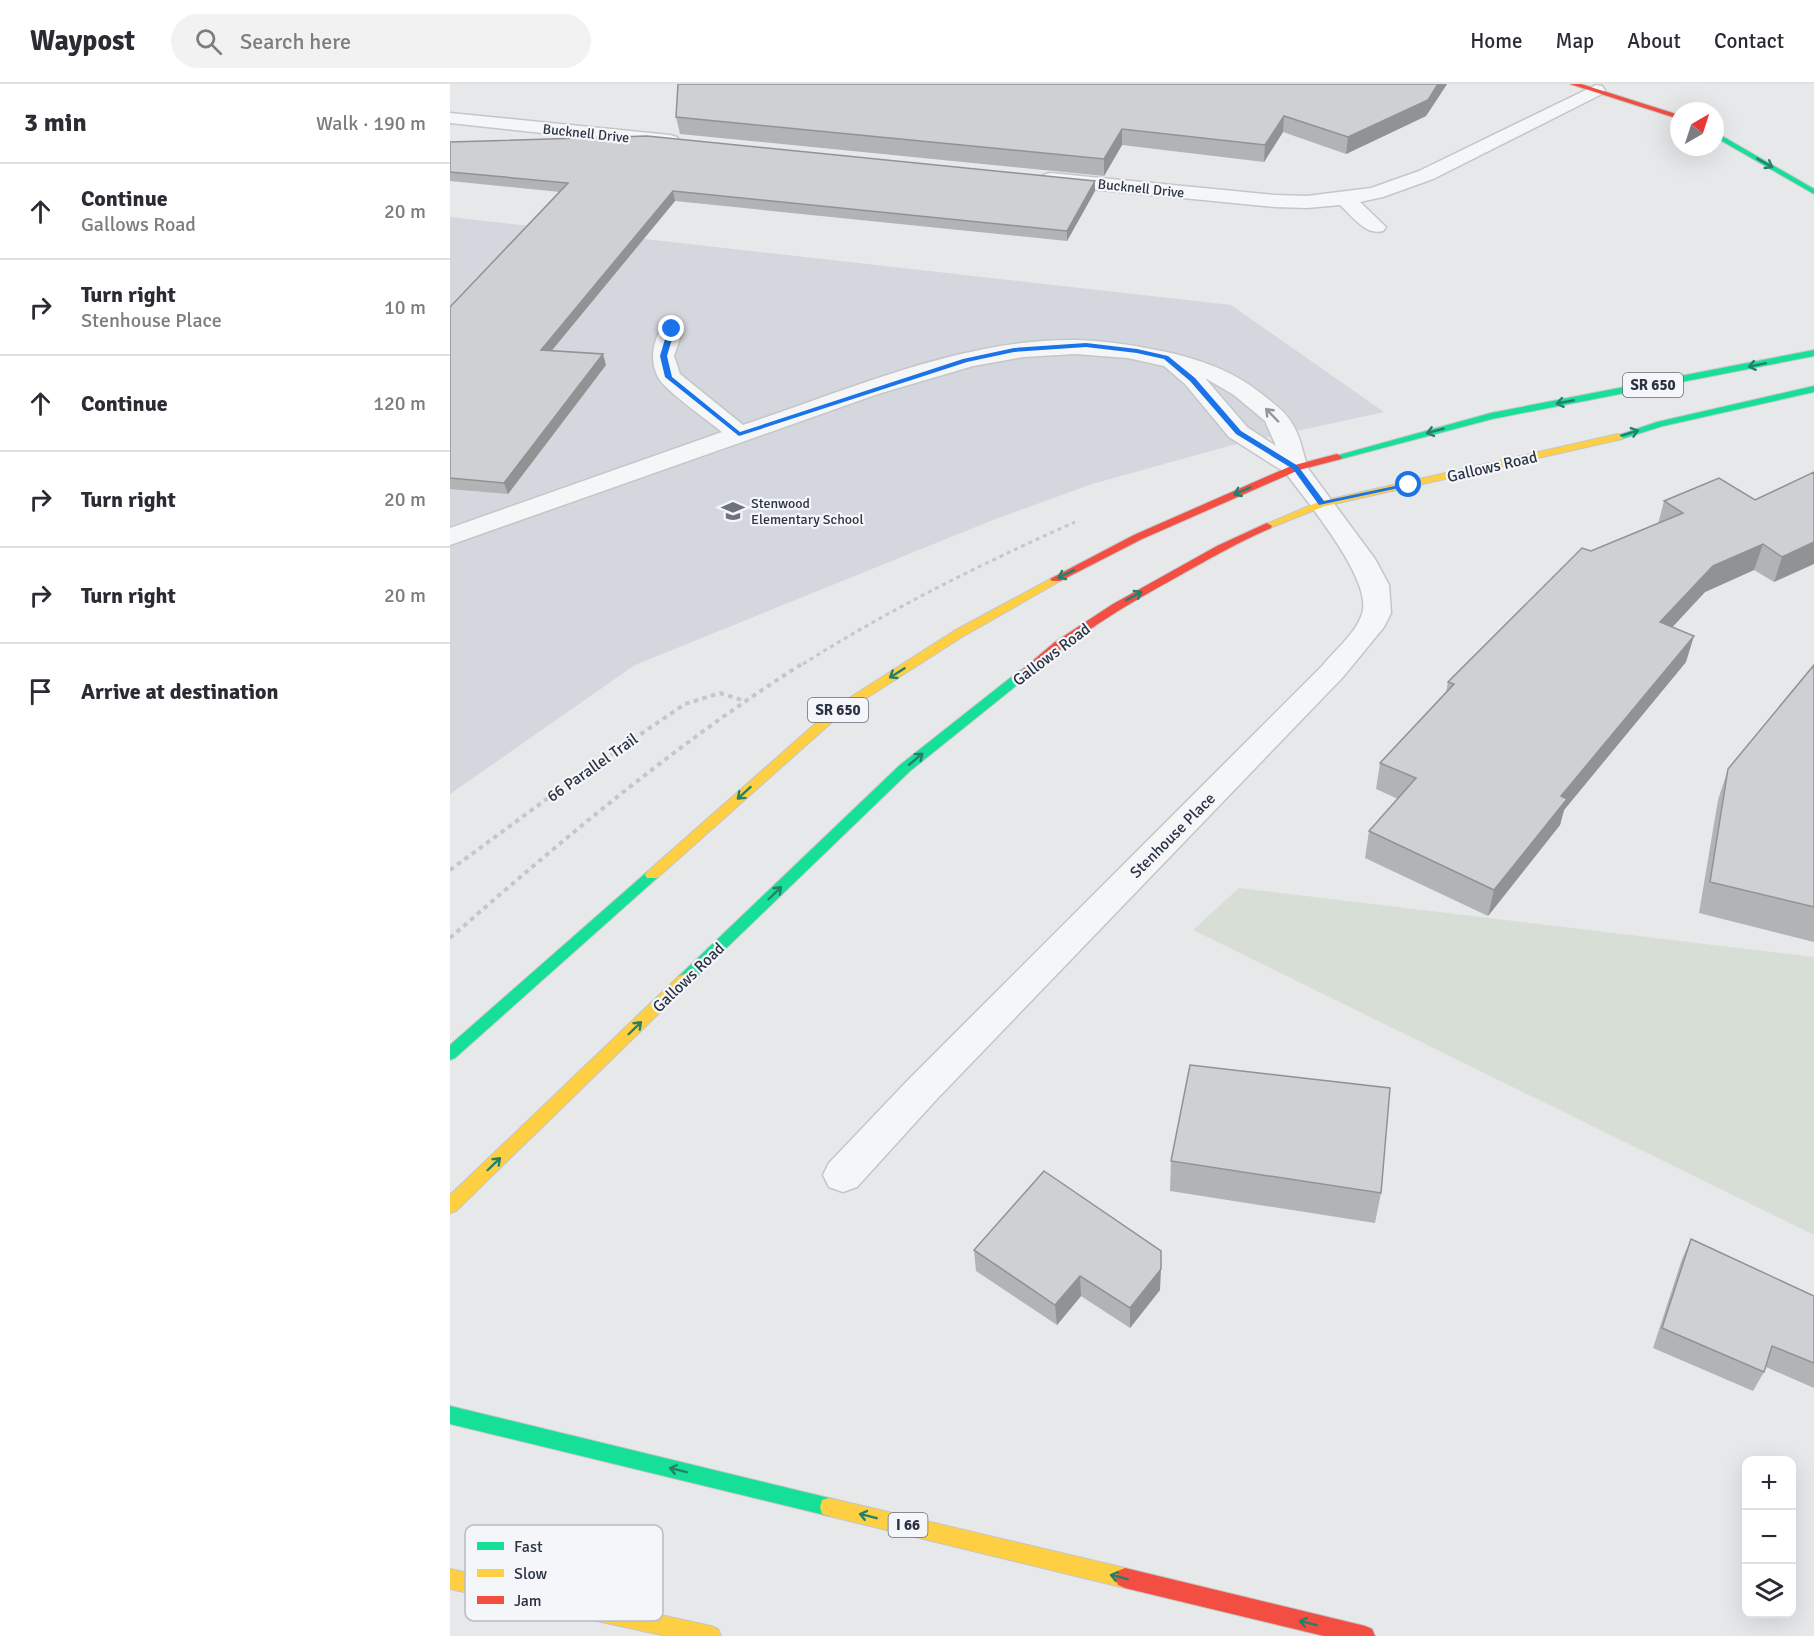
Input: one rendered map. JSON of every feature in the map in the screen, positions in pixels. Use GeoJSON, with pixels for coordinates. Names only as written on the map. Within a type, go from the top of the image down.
{"type":"FeatureCollection","features":[{"type":"Feature","properties":{"kind":"main road"},"geometry":{"type":"LineString","coordinates":[[1574,84],[1670,114]]}},
{"type":"Feature","properties":{"kind":"main road"},"geometry":{"type":"LineString","coordinates":[[1724,135],[1767,147]]}},
{"type":"Feature","properties":{"kind":"main road"},"geometry":{"type":"LineString","coordinates":[[1724,137],[1814,192]]}},
{"type":"Feature","properties":{"kind":"main road","name":"SR 650"},"geometry":{"type":"LineString","coordinates":[[450,1054],[836,712],[958,634],[1038,588],[1138,537],[1295,468],[1491,416],[1814,353]]}},
{"type":"Feature","properties":{"kind":"main road","name":"Gallows Road"},"geometry":{"type":"LineString","coordinates":[[451,1205],[905,768],[959,723],[1011,685],[1041,658],[1120,603],[1242,536],[1322,504],[1814,389]]}},
{"type":"Feature","properties":{"kind":"main road","name":"I 66"},"geometry":{"type":"LineString","coordinates":[[450,1415],[1365,1636]]}},
{"type":"Feature","properties":{"kind":"main road"},"geometry":{"type":"LineString","coordinates":[[450,1579],[465,1582]]}},
{"type":"Feature","properties":{"kind":"main road"},"geometry":{"type":"LineString","coordinates":[[642,1621],[711,1636]]}},
{"type":"Feature","properties":{"kind":"street","name":"Bucknell Drive"},"geometry":{"type":"LineString","coordinates":[[1036,177],[1275,201],[1308,202],[1345,199],[1376,193],[1426,175],[1596,90]]}},
{"type":"Feature","properties":{"kind":"street","name":"Bucknell Drive"},"geometry":{"type":"LineString","coordinates":[[450,118],[691,143]]}},
{"type":"Feature","properties":{"kind":"street"},"geometry":{"type":"LineString","coordinates":[[1345,199],[1376,227]]}},
{"type":"Feature","properties":{"kind":"street"},"geometry":{"type":"LineString","coordinates":[[672,329],[663,356],[669,377],[739,434]]}},
{"type":"Feature","properties":{"kind":"street"},"geometry":{"type":"LineString","coordinates":[[450,537],[739,434],[948,365],[1014,350],[1086,345],[1166,357],[1219,374],[1245,390],[1278,420],[1295,468]]}},
{"type":"Feature","properties":{"kind":"street"},"geometry":{"type":"LineString","coordinates":[[1166,357],[1193,379],[1238,432],[1295,468]]}},
{"type":"Feature","properties":{"kind":"street","name":"Stenhouse Place"},"geometry":{"type":"LineString","coordinates":[[843,1175],[923,1089],[1333,671],[1370,627],[1377,614],[1375,585],[1365,565],[1295,468]]}},
{"type":"Feature","properties":{"kind":"path","name":"66 Parallel Trail"},"geometry":{"type":"LineString","coordinates":[[450,870],[562,787],[685,704],[720,693],[745,701]]}},
{"type":"Feature","properties":{"kind":"shaded area","name":"Stenwood Elementary School"},"geometry":{"type":"Polygon","coordinates":[[[450,217],[1231,305],[1384,412],[1236,444],[1092,484],[993,520],[635,665],[450,794],[450,217]]]}},
{"type":"Feature","properties":{"kind":"shaded area"},"geometry":{"type":"Polygon","coordinates":[[[1239,888],[1814,957],[1814,1235],[1193,930],[1239,888]]]}},
{"type":"Feature","properties":{"kind":"building"},"geometry":{"type":"Polygon","coordinates":[[[678,84],[1438,84],[1428,100],[1348,137],[1284,116],[1265,145],[1122,129],[1104,159],[676,117],[678,84]]]}},
{"type":"Feature","properties":{"kind":"building"},"geometry":{"type":"Polygon","coordinates":[[[647,136],[1095,181],[1067,231],[673,191],[541,350],[603,354],[504,483],[450,478],[450,307],[568,183],[450,172],[450,142],[647,136]]]}},
{"type":"Feature","properties":{"kind":"building"},"geometry":{"type":"Polygon","coordinates":[[[1814,472],[1814,542],[1782,557],[1763,544],[1713,566],[1660,622],[1694,636],[1561,796],[1567,799],[1494,890],[1369,831],[1416,778],[1380,763],[1454,684],[1448,682],[1582,548],[1591,551],[1683,513],[1664,501],[1719,478],[1755,500],[1814,472]]]}},
{"type":"Feature","properties":{"kind":"building"},"geometry":{"type":"Polygon","coordinates":[[[1814,665],[1814,907],[1710,882],[1728,769],[1814,665]]]}},
{"type":"Feature","properties":{"kind":"building"},"geometry":{"type":"Polygon","coordinates":[[[1190,1065],[1390,1088],[1381,1193],[1171,1161],[1190,1065]]]}},
{"type":"Feature","properties":{"kind":"building"},"geometry":{"type":"Polygon","coordinates":[[[1044,1171],[1161,1251],[1161,1269],[1130,1308],[1080,1276],[1055,1305],[974,1250],[1044,1171]]]}},
{"type":"Feature","properties":{"kind":"building"},"geometry":{"type":"Polygon","coordinates":[[[1691,1239],[1814,1296],[1814,1363],[1772,1346],[1764,1372],[1662,1328],[1691,1239]]]}},
{"type":"Feature","properties":{"kind":"traffic: fast"},"geometry":{"type":"LineString","coordinates":[[1724,139],[1814,192]]}},
{"type":"Feature","properties":{"kind":"traffic: fast"},"geometry":{"type":"LineString","coordinates":[[1337,457],[1491,416],[1814,353]]}},
{"type":"Feature","properties":{"kind":"traffic: fast"},"geometry":{"type":"LineString","coordinates":[[1618,437],[1660,424],[1814,389]]}},
{"type":"Feature","properties":{"kind":"traffic: fast"},"geometry":{"type":"LineString","coordinates":[[684,980],[905,768],[1023,674]]}},
{"type":"Feature","properties":{"kind":"traffic: fast"},"geometry":{"type":"LineString","coordinates":[[450,1054],[652,875]]}},
{"type":"Feature","properties":{"kind":"traffic: fast"},"geometry":{"type":"LineString","coordinates":[[450,1415],[829,1507]]}},
{"type":"Feature","properties":{"kind":"traffic: slow"},"geometry":{"type":"LineString","coordinates":[[1267,526],[1322,504],[1618,437]]}},
{"type":"Feature","properties":{"kind":"traffic: slow"},"geometry":{"type":"LineString","coordinates":[[652,875],[836,712],[958,634],[1056,579]]}},
{"type":"Feature","properties":{"kind":"traffic: slow"},"geometry":{"type":"LineString","coordinates":[[450,1206],[684,980]]}},
{"type":"Feature","properties":{"kind":"traffic: slow"},"geometry":{"type":"LineString","coordinates":[[829,1507],[1125,1578]]}},
{"type":"Feature","properties":{"kind":"traffic: slow"},"geometry":{"type":"LineString","coordinates":[[450,1579],[465,1582]]}},
{"type":"Feature","properties":{"kind":"traffic: slow"},"geometry":{"type":"LineString","coordinates":[[642,1621],[711,1636]]}},
{"type":"Feature","properties":{"kind":"traffic: jam"},"geometry":{"type":"LineString","coordinates":[[1574,84],[1670,114]]}},
{"type":"Feature","properties":{"kind":"traffic: jam"},"geometry":{"type":"LineString","coordinates":[[1056,579],[1138,537],[1295,468],[1337,457]]}},
{"type":"Feature","properties":{"kind":"traffic: jam"},"geometry":{"type":"LineString","coordinates":[[1023,674],[1059,645],[1117,607],[1221,548],[1267,526]]}},
{"type":"Feature","properties":{"kind":"traffic: jam"},"geometry":{"type":"LineString","coordinates":[[1125,1578],[1365,1636]]}},
{"type":"Feature","properties":{"kind":"place","name":"Stenwood Elementary School"},"geometry":{"type":"Point","coordinates":[733,511]}},
{"type":"Feature","properties":{"kind":"route"},"geometry":{"type":"LineString","coordinates":[[672,329],[663,356],[669,377],[739,434],[948,365],[1014,350],[1086,345],[1166,357],[1193,379],[1238,432],[1295,468],[1322,504],[1409,485]]}}]}
